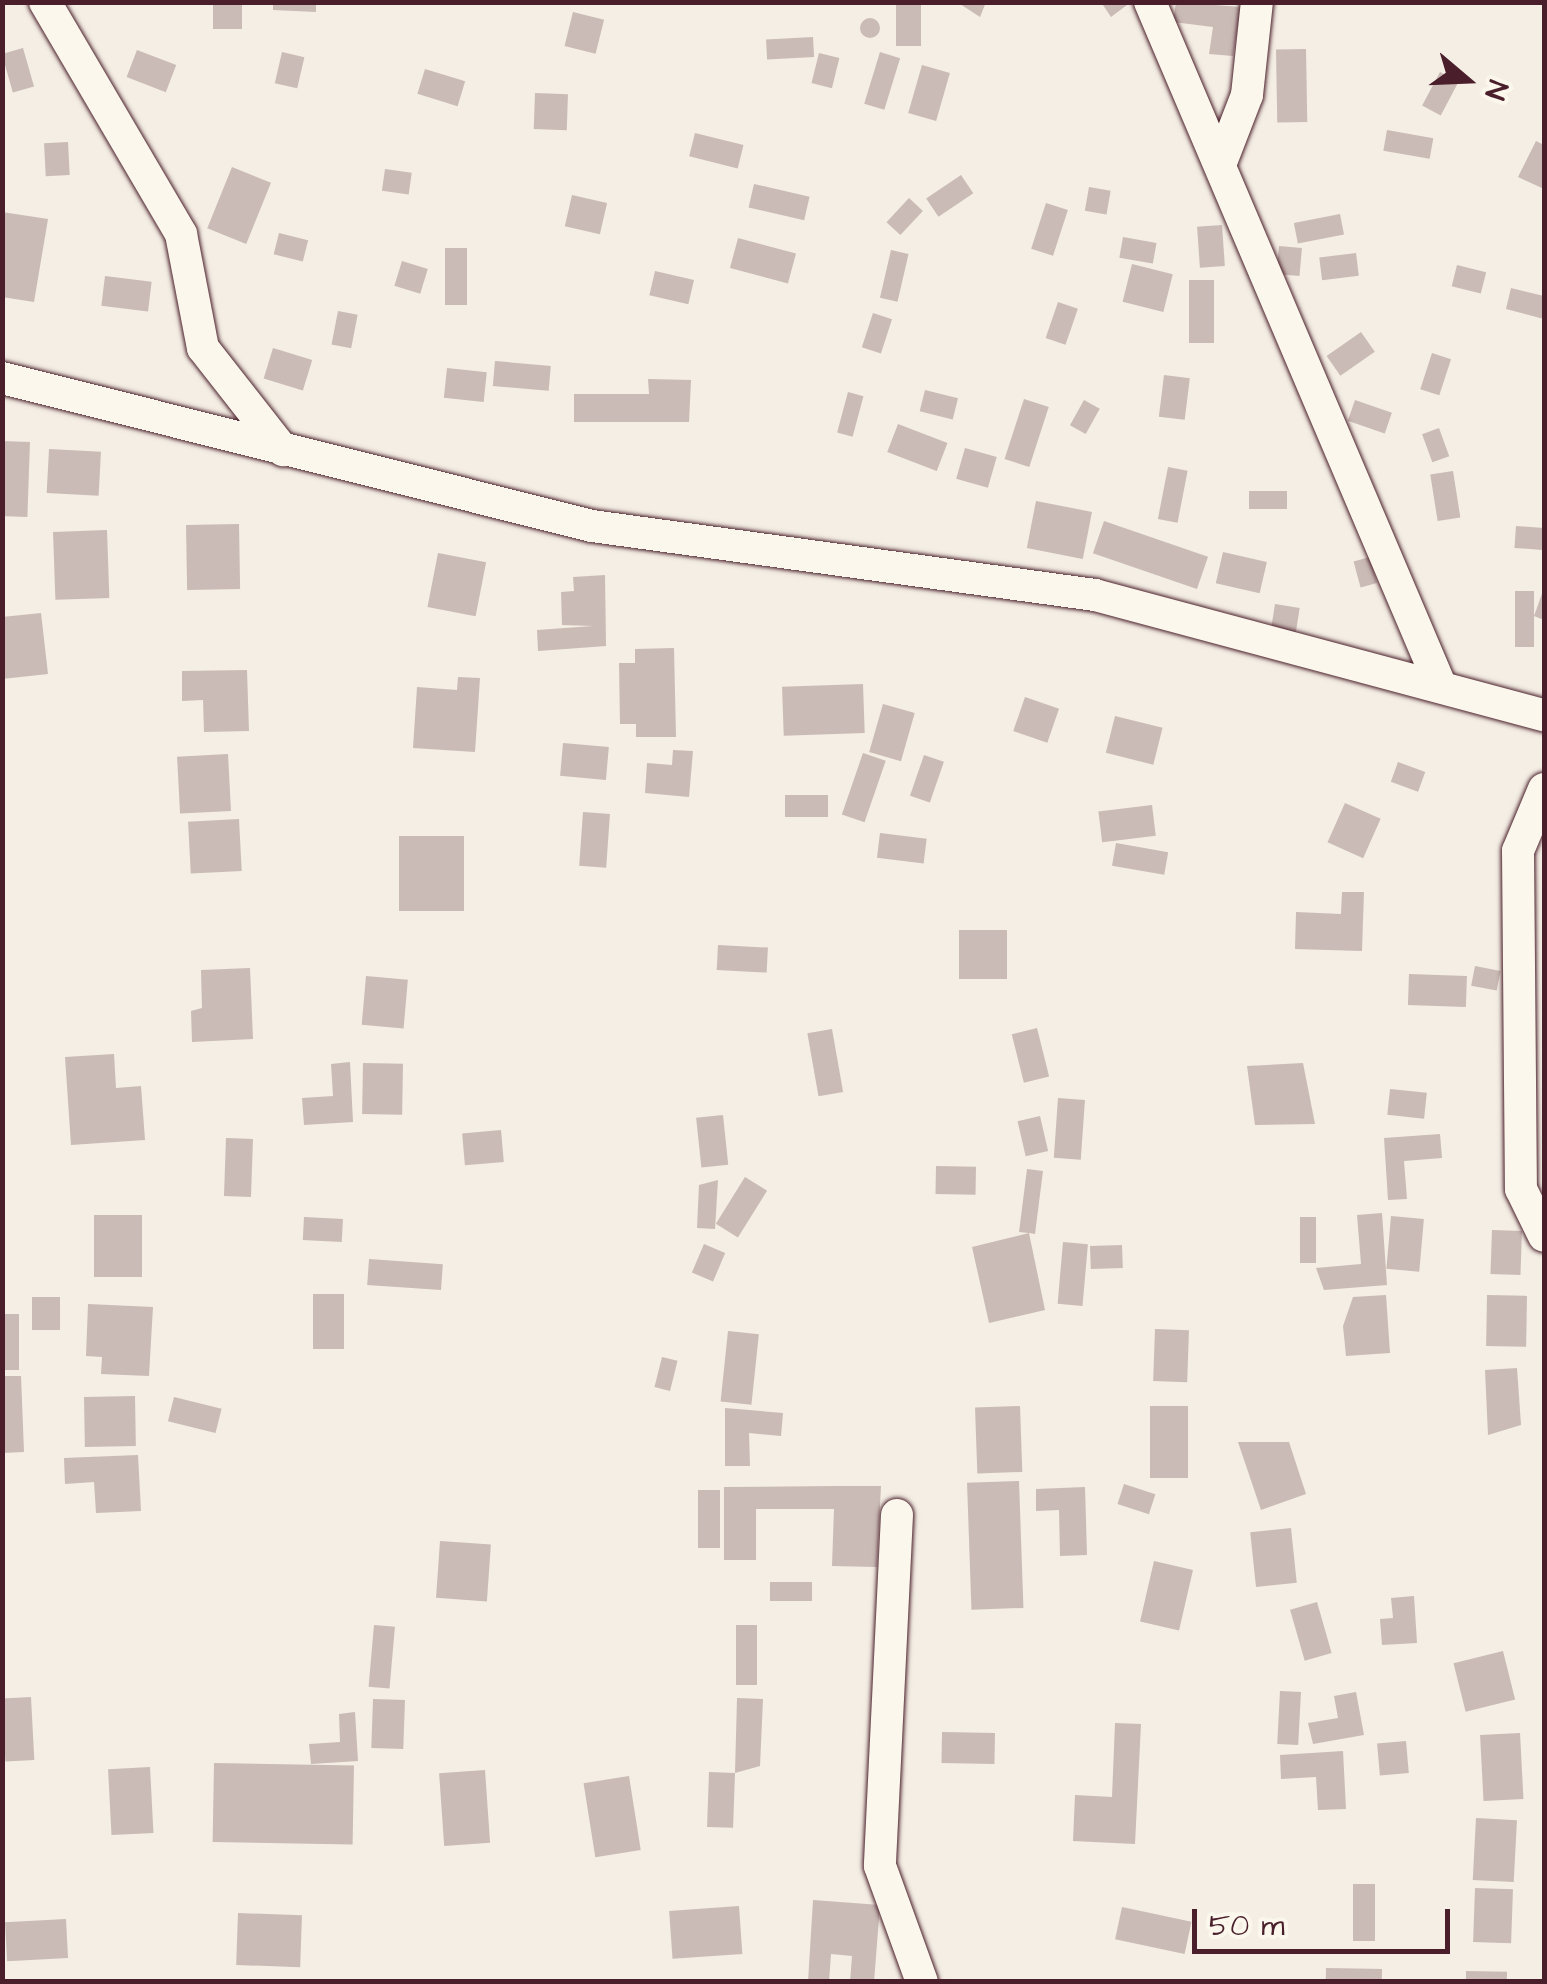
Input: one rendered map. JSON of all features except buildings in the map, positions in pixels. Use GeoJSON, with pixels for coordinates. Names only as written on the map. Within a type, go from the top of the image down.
{"type":"FeatureCollection","features":[{"type":"Feature","properties":{"kind":"street"},"geometry":{"type":"LineString","coordinates":[[45,2],[182,234],[203,348],[283,450]]}},
{"type":"Feature","properties":{"kind":"street"},"geometry":{"type":"LineString","coordinates":[[1150,2],[1441,687]]}},
{"type":"Feature","properties":{"kind":"street"},"geometry":{"type":"LineString","coordinates":[[1220,165],[1248,95],[1257,2]]}},
{"type":"Feature","properties":{"kind":"street"},"geometry":{"type":"LineString","coordinates":[[2,378],[592,526],[1095,594],[1544,714]]}},
{"type":"Feature","properties":{"kind":"street"},"geometry":{"type":"LineString","coordinates":[[1544,790],[1518,851],[1520,1190],[1544,1236]]}},
{"type":"Feature","properties":{"kind":"street"},"geometry":{"type":"LineString","coordinates":[[897,1515],[880,1866],[922,1982]]}}]}
